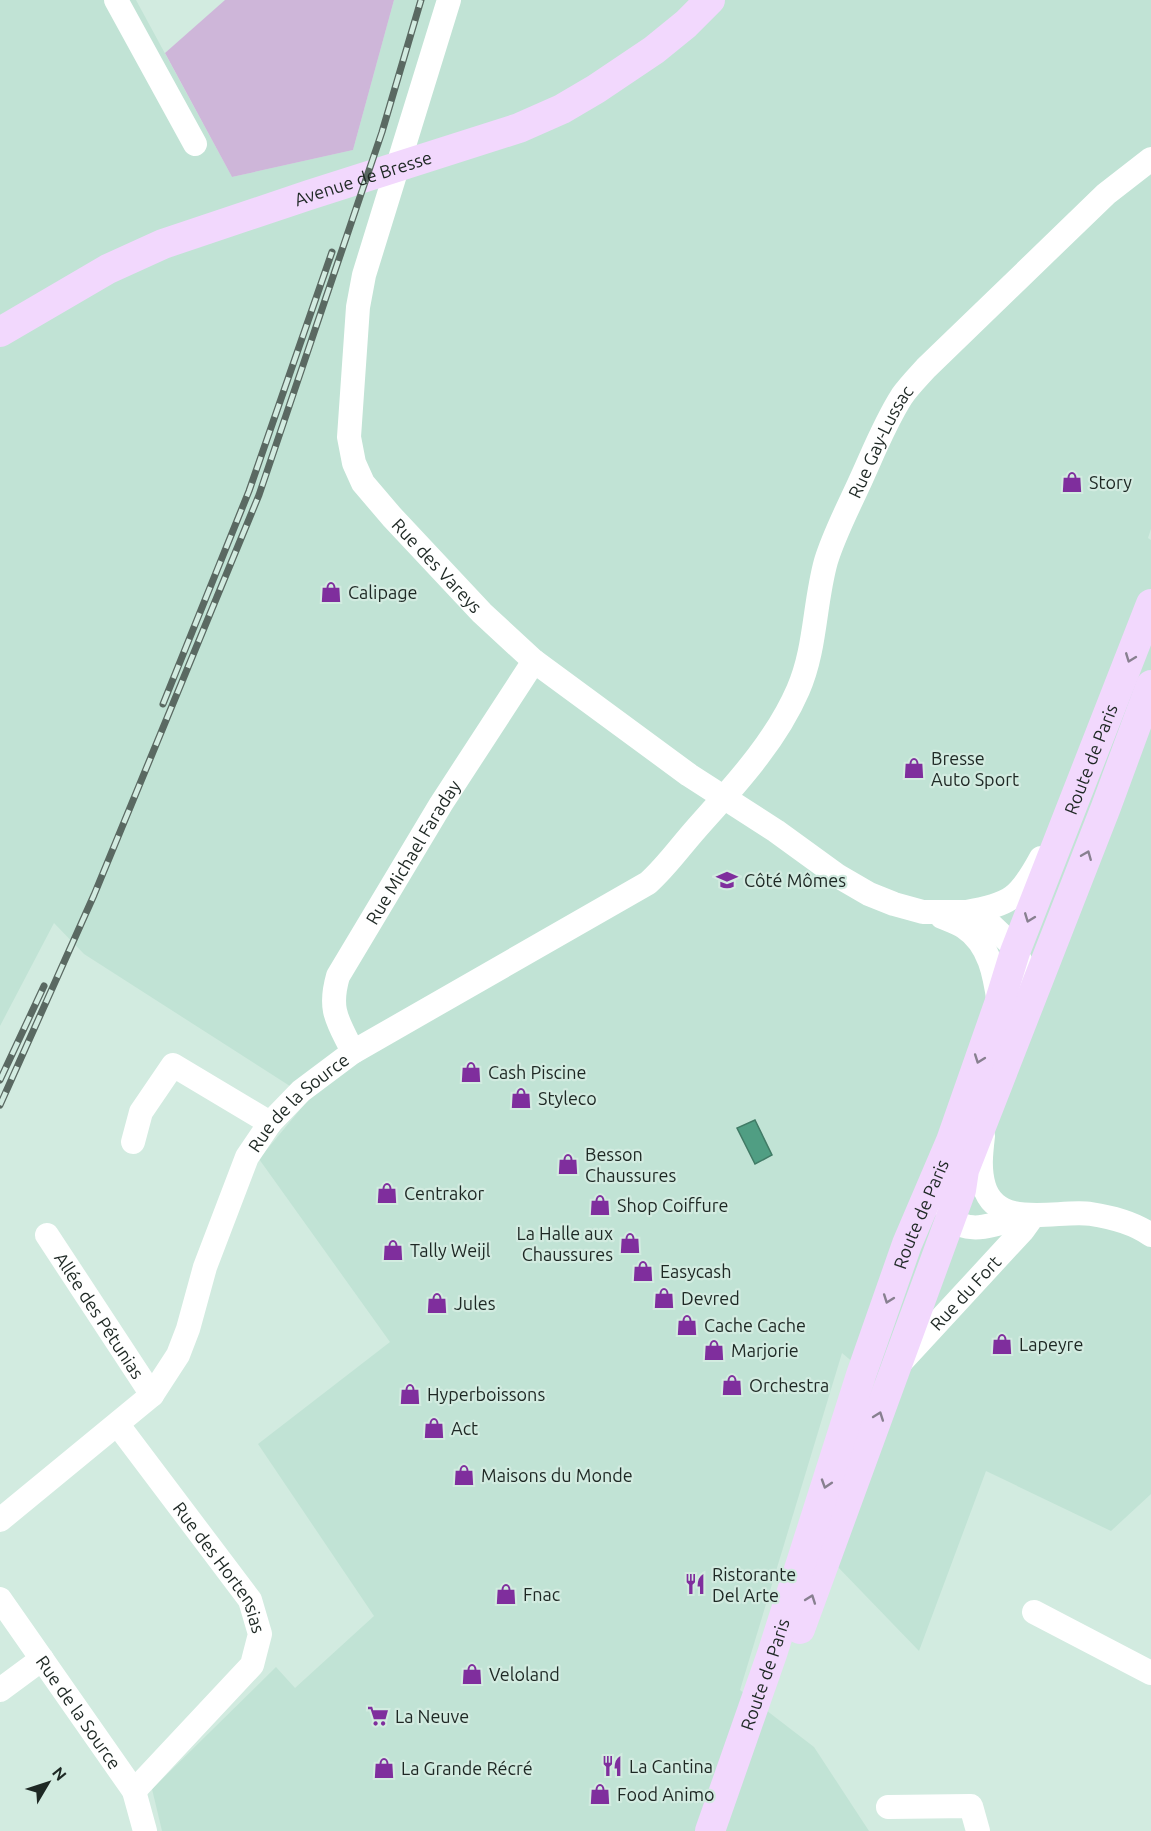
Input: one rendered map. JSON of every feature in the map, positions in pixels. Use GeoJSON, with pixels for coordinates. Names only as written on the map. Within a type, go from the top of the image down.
{"type":"FeatureCollection","features":[{"type":"Feature","properties":{"kind":"main road","name":"Avenue de Bresse"},"geometry":{"type":"LineString","coordinates":[[0,332],[108,269],[163,244],[519,128],[562,109],[654,50],[686,24],[710,0]]}},
{"type":"Feature","properties":{"kind":"main road","name":"Route de Paris"},"geometry":{"type":"LineString","coordinates":[[710,1831],[772,1654],[861,1375],[908,1244],[951,1141],[1015,952],[1151,604]]}},
{"type":"Feature","properties":{"kind":"main road","name":"Route de Paris"},"geometry":{"type":"LineString","coordinates":[[725,1831],[951,1218],[961,1190],[964,1170],[1106,807],[1151,685]]}},
{"type":"Feature","properties":{"kind":"street"},"geometry":{"type":"LineString","coordinates":[[116,0],[195,144]]}},
{"type":"Feature","properties":{"kind":"street","name":"Rue des Vareys"},"geometry":{"type":"LineString","coordinates":[[449,0],[364,274],[358,307],[349,437],[354,463],[363,483],[482,613],[534,661],[690,775],[776,831],[838,876],[869,894],[964,926],[977,938],[994,948],[1015,952]]}},
{"type":"Feature","properties":{"kind":"street","name":"Rue Gay-Lussac"},"geometry":{"type":"LineString","coordinates":[[723,798],[781,725],[799,688],[812,650],[817,602],[827,560],[843,519],[890,417],[903,395],[926,368],[1106,194],[1151,159]]}},
{"type":"Feature","properties":{"kind":"street","name":"Rue Michael Faraday"},"geometry":{"type":"LineString","coordinates":[[353,1052],[334,1011],[333,994],[338,976],[441,804],[534,661]]}},
{"type":"Feature","properties":{"kind":"street","name":"Rue des Vareys"},"geometry":{"type":"LineString","coordinates":[[931,913],[985,909],[1003,903],[1020,891],[1028,883],[1078,793]]}},
{"type":"Feature","properties":{"kind":"street","name":"Rue de la Source"},"geometry":{"type":"LineString","coordinates":[[0,1520],[152,1395],[178,1355],[188,1329],[205,1267],[247,1157],[270,1123],[301,1091],[353,1052],[648,883],[664,868],[723,798]]}},
{"type":"Feature","properties":{"kind":"street","name":"Rue des Vareys"},"geometry":{"type":"LineString","coordinates":[[966,912],[992,925],[1011,944],[1021,962],[1025,977],[1019,1027]]}},
{"type":"Feature","properties":{"kind":"street","name":"Rue des Vareys"},"geometry":{"type":"LineString","coordinates":[[977,938],[995,976],[999,1004]]}},
{"type":"Feature","properties":{"kind":"street"},"geometry":{"type":"LineString","coordinates":[[1015,952],[1030,950],[1054,938]]}},
{"type":"Feature","properties":{"kind":"street"},"geometry":{"type":"LineString","coordinates":[[133,1142],[141,1112],[173,1065],[270,1123]]}},
{"type":"Feature","properties":{"kind":"street"},"geometry":{"type":"LineString","coordinates":[[984,1119],[981,1162],[984,1186],[991,1199],[1019,1213]]}},
{"type":"Feature","properties":{"kind":"street"},"geometry":{"type":"LineString","coordinates":[[908,1244],[927,1230],[951,1218],[945,1209],[942,1193],[949,1166],[951,1141]]}},
{"type":"Feature","properties":{"kind":"street","name":"Rue du Fort"},"geometry":{"type":"LineString","coordinates":[[951,1218],[961,1225],[973,1228],[990,1226],[1019,1213],[1089,1214],[1120,1220],[1151,1235]]}},
{"type":"Feature","properties":{"kind":"street","name":"Rue du Fort"},"geometry":{"type":"LineString","coordinates":[[896,1368],[1023,1230],[1019,1213]]}},
{"type":"Feature","properties":{"kind":"street","name":"Allée des Pétunias"},"geometry":{"type":"LineString","coordinates":[[47,1235],[152,1395]]}},
{"type":"Feature","properties":{"kind":"street","name":"Rue des Hortensias"},"geometry":{"type":"LineString","coordinates":[[118,1425],[250,1600],[260,1634],[252,1665],[134,1791]]}},
{"type":"Feature","properties":{"kind":"street","name":"Rue de la Source"},"geometry":{"type":"LineString","coordinates":[[0,1599],[134,1791],[145,1831]]}},
{"type":"Feature","properties":{"kind":"street"},"geometry":{"type":"LineString","coordinates":[[1034,1612],[1151,1673]]}},
{"type":"Feature","properties":{"kind":"street"},"geometry":{"type":"LineString","coordinates":[[0,1690],[42,1659]]}},
{"type":"Feature","properties":{"kind":"street"},"geometry":{"type":"LineString","coordinates":[[888,1807],[971,1806],[978,1831]]}},
{"type":"Feature","properties":{"kind":"shaded area"},"geometry":{"type":"Polygon","coordinates":[[[0,0],[136,0],[232,177],[353,150],[394,0],[1151,0],[1151,529],[1148,538],[1151,540],[1151,1494],[1111,1531],[986,1471],[919,1651],[835,1564],[894,1397],[842,1353],[740,1690],[814,1747],[869,1831],[162,1831],[152,1789],[276,1667],[295,1688],[374,1616],[258,1444],[390,1342],[259,1159],[304,1105],[293,1088],[84,954],[54,923],[0,1026],[0,0]]]}},
{"type":"Feature","properties":{"kind":"shaded area"},"geometry":{"type":"Polygon","coordinates":[[[225,0],[394,0],[353,150],[232,177],[165,53],[225,0]]]}},
{"type":"Feature","properties":{"kind":"shaded area"},"geometry":{"type":"Polygon","coordinates":[[[755,1120],[772,1155],[755,1164],[737,1128],[755,1120]]]}},
{"type":"Feature","properties":{"kind":"railway"},"geometry":{"type":"LineString","coordinates":[[0,1105],[94,895],[259,495],[382,132],[421,0]]}},
{"type":"Feature","properties":{"kind":"railway"},"geometry":{"type":"LineString","coordinates":[[163,704],[249,491],[332,252]]}},
{"type":"Feature","properties":{"kind":"railway"},"geometry":{"type":"LineString","coordinates":[[0,1080],[44,986]]}},
{"type":"Feature","properties":{"kind":"place","name":"Story"},"geometry":{"type":"Point","coordinates":[1072,482]}},
{"type":"Feature","properties":{"kind":"place","name":"Calipage"},"geometry":{"type":"Point","coordinates":[331,592]}},
{"type":"Feature","properties":{"kind":"place","name":"Bresse Auto Sport"},"geometry":{"type":"Point","coordinates":[914,768]}},
{"type":"Feature","properties":{"kind":"place","name":"Côté Mômes"},"geometry":{"type":"Point","coordinates":[727,880]}},
{"type":"Feature","properties":{"kind":"place","name":"Cash Piscine"},"geometry":{"type":"Point","coordinates":[471,1072]}},
{"type":"Feature","properties":{"kind":"place","name":"Styleco"},"geometry":{"type":"Point","coordinates":[521,1098]}},
{"type":"Feature","properties":{"kind":"place","name":"Besson Chaussures"},"geometry":{"type":"Point","coordinates":[568,1164]}},
{"type":"Feature","properties":{"kind":"place","name":"Centrakor"},"geometry":{"type":"Point","coordinates":[387,1193]}},
{"type":"Feature","properties":{"kind":"place","name":"Shop Coiffure"},"geometry":{"type":"Point","coordinates":[600,1205]}},
{"type":"Feature","properties":{"kind":"place","name":"La Halle aux Chaussures"},"geometry":{"type":"Point","coordinates":[630,1243]}},
{"type":"Feature","properties":{"kind":"place","name":"Tally Weijl"},"geometry":{"type":"Point","coordinates":[393,1250]}},
{"type":"Feature","properties":{"kind":"place","name":"Easycash"},"geometry":{"type":"Point","coordinates":[643,1271]}},
{"type":"Feature","properties":{"kind":"place","name":"Devred"},"geometry":{"type":"Point","coordinates":[664,1298]}},
{"type":"Feature","properties":{"kind":"place","name":"Jules"},"geometry":{"type":"Point","coordinates":[437,1303]}},
{"type":"Feature","properties":{"kind":"place","name":"Cache Cache"},"geometry":{"type":"Point","coordinates":[687,1325]}},
{"type":"Feature","properties":{"kind":"place","name":"Lapeyre"},"geometry":{"type":"Point","coordinates":[1002,1344]}},
{"type":"Feature","properties":{"kind":"place","name":"Marjorie"},"geometry":{"type":"Point","coordinates":[714,1350]}},
{"type":"Feature","properties":{"kind":"place","name":"Orchestra"},"geometry":{"type":"Point","coordinates":[732,1385]}},
{"type":"Feature","properties":{"kind":"place","name":"Hyperboissons"},"geometry":{"type":"Point","coordinates":[410,1394]}},
{"type":"Feature","properties":{"kind":"place","name":"Act"},"geometry":{"type":"Point","coordinates":[434,1428]}},
{"type":"Feature","properties":{"kind":"place","name":"Maisons du Monde"},"geometry":{"type":"Point","coordinates":[464,1475]}},
{"type":"Feature","properties":{"kind":"place","name":"Ristorante Del Arte"},"geometry":{"type":"Point","coordinates":[695,1584]}},
{"type":"Feature","properties":{"kind":"place","name":"Fnac"},"geometry":{"type":"Point","coordinates":[506,1594]}},
{"type":"Feature","properties":{"kind":"place","name":"Veloland"},"geometry":{"type":"Point","coordinates":[472,1674]}},
{"type":"Feature","properties":{"kind":"place","name":"La Neuve"},"geometry":{"type":"Point","coordinates":[378,1716]}},
{"type":"Feature","properties":{"kind":"place","name":"La Cantina"},"geometry":{"type":"Point","coordinates":[612,1766]}},
{"type":"Feature","properties":{"kind":"place","name":"La Grande Récré"},"geometry":{"type":"Point","coordinates":[384,1768]}},
{"type":"Feature","properties":{"kind":"place","name":"Food Animo"},"geometry":{"type":"Point","coordinates":[600,1794]}}]}
